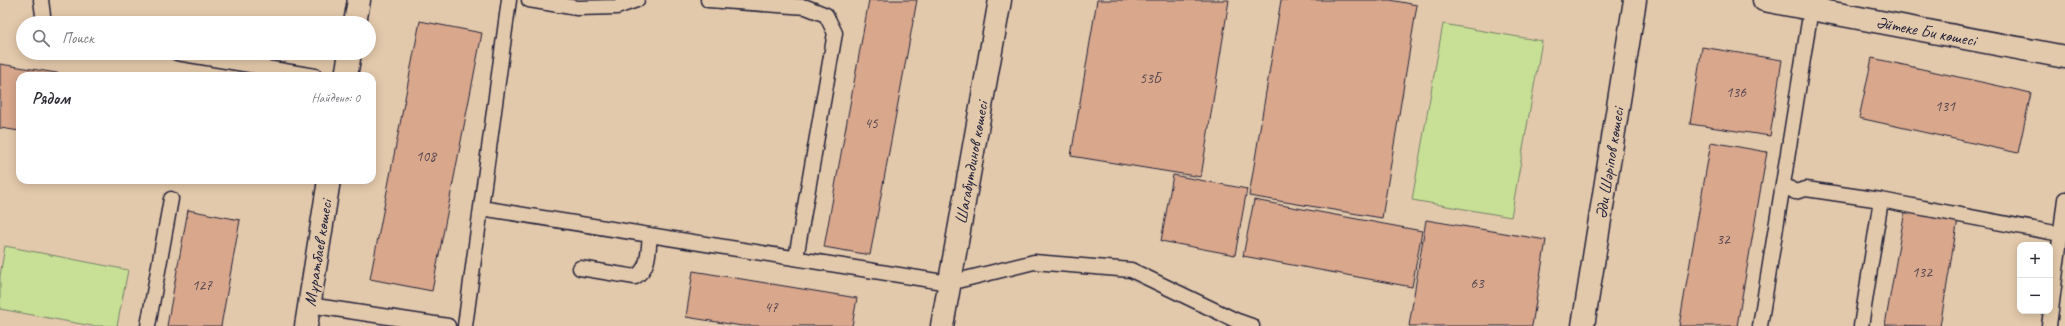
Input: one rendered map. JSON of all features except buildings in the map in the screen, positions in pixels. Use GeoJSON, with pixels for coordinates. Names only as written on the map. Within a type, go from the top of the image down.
{"type":"FeatureCollection","features":[{"type":"Feature","properties":{"kind":"street"},"geometry":{"type":"LineString","coordinates":[[356,16],[359,0]]}},
{"type":"Feature","properties":{"kind":"street","name":"Шагабутдинов көшесі"},"geometry":{"type":"LineString","coordinates":[[942,326],[1000,0]]}},
{"type":"Feature","properties":{"kind":"street","name":"Әди Шәріпов көшесі"},"geometry":{"type":"LineString","coordinates":[[1583,326],[1635,0]]}},
{"type":"Feature","properties":{"kind":"street","name":"Әйтеке Би көшесі"},"geometry":{"type":"LineString","coordinates":[[1764,0],[2065,57]]}},
{"type":"Feature","properties":{"kind":"street"},"geometry":{"type":"LineString","coordinates":[[347,72],[349,60]]}},
{"type":"Feature","properties":{"kind":"street","name":"Мұратбаев көшесі"},"geometry":{"type":"LineString","coordinates":[[307,316],[328,184]]}},
{"type":"Feature","properties":{"kind":"lane"},"geometry":{"type":"LineString","coordinates":[[41,0],[43,16]]}},
{"type":"Feature","properties":{"kind":"lane"},"geometry":{"type":"LineString","coordinates":[[465,326],[509,0]]}},
{"type":"Feature","properties":{"kind":"lane"},"geometry":{"type":"LineString","coordinates":[[529,0],[577,8],[617,7],[637,0]]}},
{"type":"Feature","properties":{"kind":"lane"},"geometry":{"type":"LineString","coordinates":[[708,0],[806,7],[826,15],[835,33],[796,258]]}},
{"type":"Feature","properties":{"kind":"lane"},"geometry":{"type":"LineString","coordinates":[[1760,326],[1811,9]]}},
{"type":"Feature","properties":{"kind":"lane"},"geometry":{"type":"LineString","coordinates":[[219,60],[291,72]]}},
{"type":"Feature","properties":{"kind":"lane"},"geometry":{"type":"LineString","coordinates":[[1783,184],[1795,192],[1806,189],[1880,200],[2060,234]]}},
{"type":"Feature","properties":{"kind":"lane"},"geometry":{"type":"LineString","coordinates":[[148,326],[171,199]]}},
{"type":"Feature","properties":{"kind":"lane"},"geometry":{"type":"LineString","coordinates":[[2049,326],[2065,199]]}},
{"type":"Feature","properties":{"kind":"lane"},"geometry":{"type":"LineString","coordinates":[[1861,326],[1880,200]]}},
{"type":"Feature","properties":{"kind":"lane"},"geometry":{"type":"LineString","coordinates":[[481,208],[949,283],[1034,262],[1131,270],[1234,320],[1252,326]]}},
{"type":"Feature","properties":{"kind":"lane"},"geometry":{"type":"LineString","coordinates":[[580,268],[635,277],[643,272],[647,262],[650,235]]}},
{"type":"Feature","properties":{"kind":"lane"},"geometry":{"type":"LineString","coordinates":[[307,316],[448,326]]}},
{"type":"Feature","properties":{"kind":"green space"},"geometry":{"type":"Polygon","coordinates":[[[1443,24],[1542,41],[1511,217],[1412,200],[1443,24]]]}},
{"type":"Feature","properties":{"kind":"green space"},"geometry":{"type":"Polygon","coordinates":[[[5,246],[128,270],[117,326],[92,326],[0,309],[0,276],[5,246]]]}}]}
